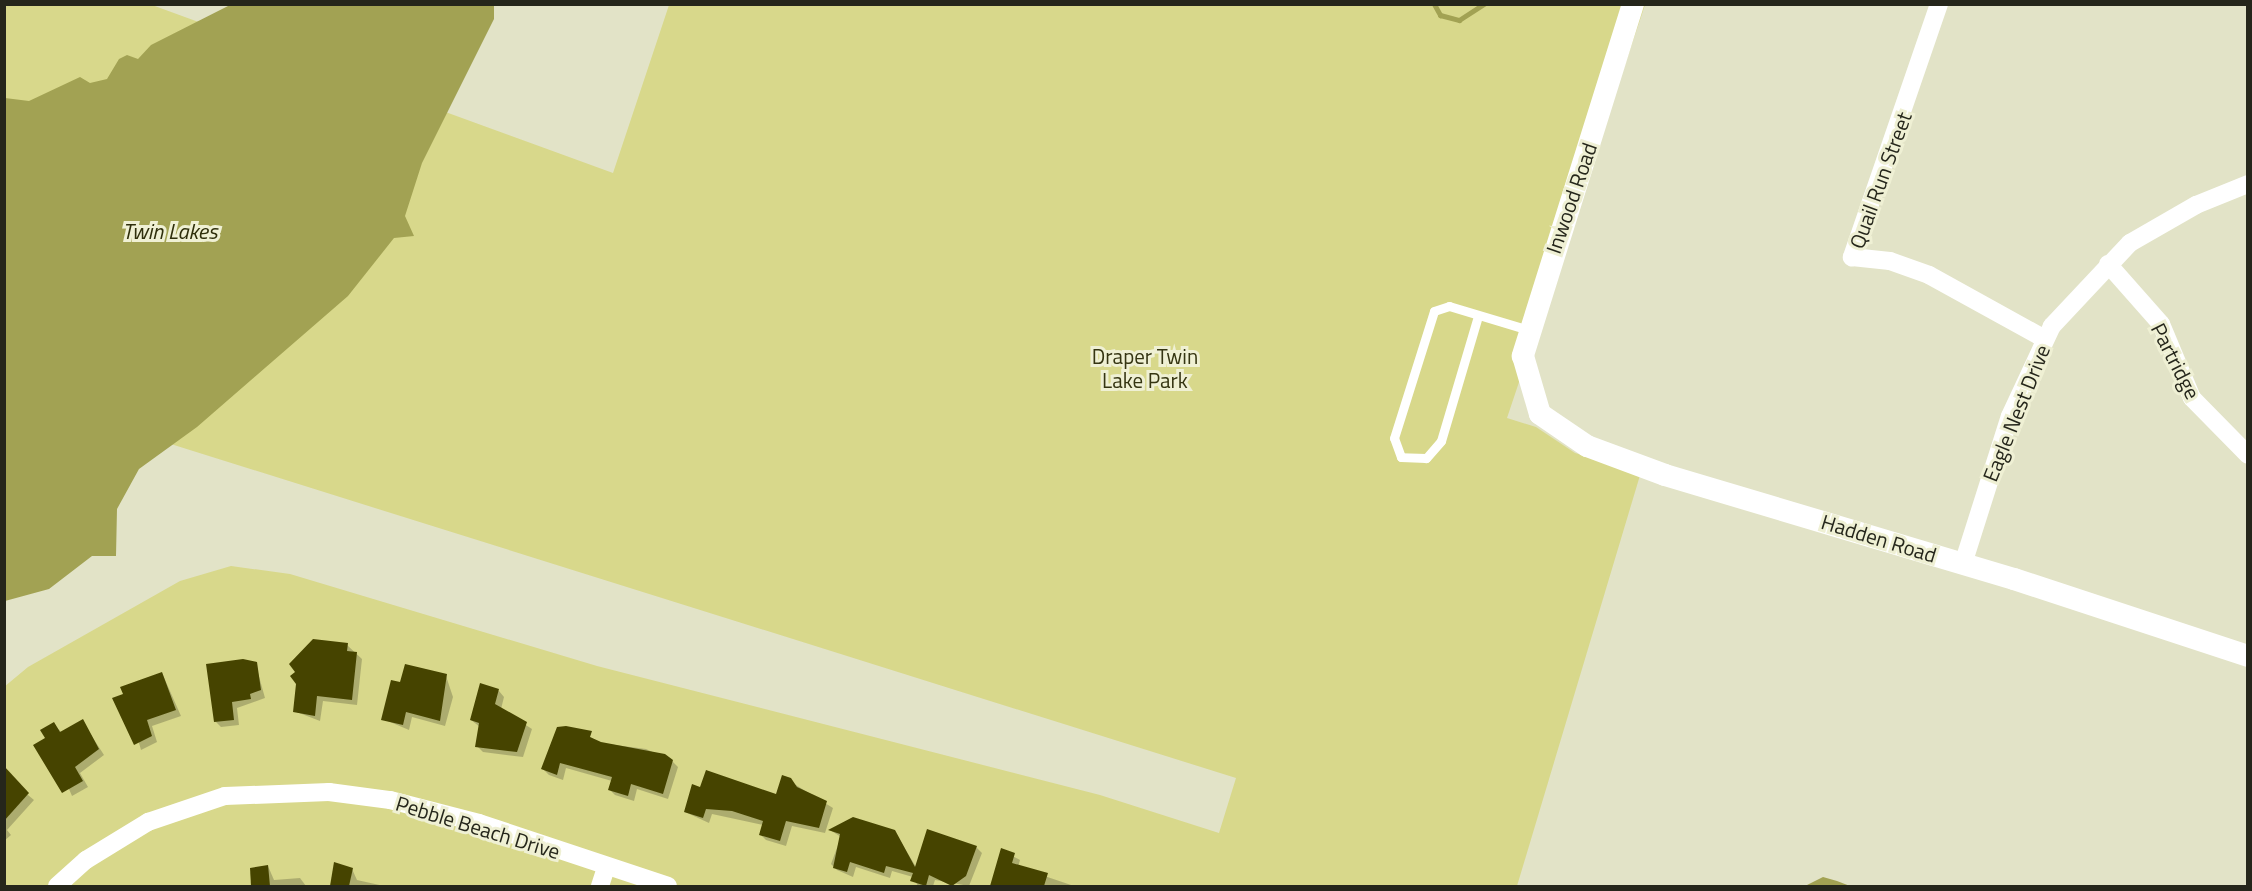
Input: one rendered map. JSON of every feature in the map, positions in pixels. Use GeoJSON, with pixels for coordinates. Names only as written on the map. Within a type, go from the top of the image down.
{"type":"FeatureCollection","features":[{"type":"Feature","properties":{"kind":"street","name":"Inwood Road"},"geometry":{"type":"LineString","coordinates":[[1530,393],[1523,356],[1529,330],[1633,4]]}},
{"type":"Feature","properties":{"kind":"street","name":"Quail Run Street"},"geometry":{"type":"LineString","coordinates":[[1940,4],[1852,257],[1890,261],[1929,275],[2045,339]]}},
{"type":"Feature","properties":{"kind":"street","name":"Eagle Nest Drive"},"geometry":{"type":"LineString","coordinates":[[1963,564],[2010,416],[2045,339],[2108,264],[2158,225],[2247,184]]}},
{"type":"Feature","properties":{"kind":"street","name":"Partridge"},"geometry":{"type":"LineString","coordinates":[[2108,264],[2161,324],[2192,398],[2247,455]]}},
{"type":"Feature","properties":{"kind":"street","name":"Hadden Road"},"geometry":{"type":"LineString","coordinates":[[1530,393],[1540,414],[1587,446],[1665,475],[1963,564],[2247,656]]}},
{"type":"Feature","properties":{"kind":"street","name":"Pebble Beach Drive"},"geometry":{"type":"LineString","coordinates":[[57,886],[86,860],[147,822],[225,796],[329,792],[390,800],[479,823],[606,868],[668,886]]}},
{"type":"Feature","properties":{"kind":"street"},"geometry":{"type":"LineString","coordinates":[[600,886],[606,868]]}},
{"type":"Feature","properties":{"kind":"lane"},"geometry":{"type":"LineString","coordinates":[[1479,316],[1441,441],[1426,458],[1401,458],[1394,438],[1434,311],[1449,306],[1529,330]]}},
{"type":"Feature","properties":{"kind":"green space","name":"Draper Twin Lake Park"},"geometry":{"type":"Polygon","coordinates":[[[5,5],[152,5],[613,173],[669,5],[1645,5],[1507,418],[1536,427],[1575,453],[1641,472],[1517,886],[5,886],[4,687],[28,667],[180,581],[231,566],[290,574],[597,666],[1100,795],[1219,833],[1236,778],[5,392],[5,5]]]}},
{"type":"Feature","properties":{"kind":"water","name":"Twin Lakes"},"geometry":{"type":"Polygon","coordinates":[[[230,5],[494,5],[494,19],[422,163],[405,216],[414,236],[394,238],[348,296],[197,427],[139,469],[117,509],[116,556],[92,556],[49,589],[5,601],[5,98],[29,101],[80,77],[90,83],[107,79],[119,59],[127,55],[138,59],[151,45],[230,5]]]}},
{"type":"Feature","properties":{"kind":"water"},"geometry":{"type":"Polygon","coordinates":[[[1823,877],[1837,881],[1850,886],[1805,886],[1823,877]]]}},
{"type":"Feature","properties":{"kind":"building"},"geometry":{"type":"Polygon","coordinates":[[[313,639],[348,643],[347,651],[357,652],[352,700],[317,696],[315,716],[293,712],[296,684],[290,676],[295,672],[289,664],[313,639]]]}},
{"type":"Feature","properties":{"kind":"building"},"geometry":{"type":"Polygon","coordinates":[[[243,659],[257,662],[261,690],[250,694],[251,699],[232,702],[234,720],[214,722],[206,664],[243,659]]]}},
{"type":"Feature","properties":{"kind":"building"},"geometry":{"type":"Polygon","coordinates":[[[405,664],[447,674],[440,721],[406,712],[403,725],[381,720],[391,680],[400,682],[405,664]]]}},
{"type":"Feature","properties":{"kind":"building"},"geometry":{"type":"Polygon","coordinates":[[[162,672],[176,710],[147,720],[152,736],[134,745],[112,698],[123,694],[120,687],[162,672]]]}},
{"type":"Feature","properties":{"kind":"building"},"geometry":{"type":"Polygon","coordinates":[[[480,683],[499,689],[495,704],[527,722],[517,752],[475,747],[479,723],[470,720],[480,683]]]}},
{"type":"Feature","properties":{"kind":"building"},"geometry":{"type":"Polygon","coordinates":[[[83,719],[99,749],[75,767],[83,781],[62,793],[33,745],[45,738],[40,730],[54,722],[60,732],[83,719]]]}},
{"type":"Feature","properties":{"kind":"building"},"geometry":{"type":"Polygon","coordinates":[[[566,726],[592,731],[590,737],[601,742],[665,754],[673,760],[663,794],[631,784],[628,796],[608,790],[612,777],[560,763],[557,775],[541,769],[557,727],[566,726]]]}},
{"type":"Feature","properties":{"kind":"building"},"geometry":{"type":"Polygon","coordinates":[[[4,766],[29,793],[4,821],[4,766]]]}},
{"type":"Feature","properties":{"kind":"building"},"geometry":{"type":"Polygon","coordinates":[[[706,770],[776,794],[782,775],[791,778],[797,787],[827,801],[819,828],[786,821],[780,841],[759,835],[763,821],[732,811],[706,809],[703,818],[684,812],[692,784],[700,787],[706,770]]]}},
{"type":"Feature","properties":{"kind":"building"},"geometry":{"type":"Polygon","coordinates":[[[853,817],[895,830],[915,867],[927,829],[977,846],[966,876],[952,886],[929,875],[926,886],[910,881],[913,873],[886,866],[884,873],[850,862],[847,872],[833,868],[840,834],[828,830],[853,817]]]}},
{"type":"Feature","properties":{"kind":"building"},"geometry":{"type":"Polygon","coordinates":[[[1001,848],[1015,853],[1012,863],[1048,873],[1044,886],[990,886],[1001,848]]]}},
{"type":"Feature","properties":{"kind":"building"},"geometry":{"type":"Polygon","coordinates":[[[334,862],[353,868],[349,886],[330,886],[334,862]]]}},
{"type":"Feature","properties":{"kind":"building"},"geometry":{"type":"Polygon","coordinates":[[[268,865],[270,886],[251,886],[250,868],[268,865]]]}},
{"type":"Feature","properties":{"kind":"waterway"},"geometry":{"type":"LineString","coordinates":[[1434,4],[1440,15],[1459,20],[1484,4]]}}]}
